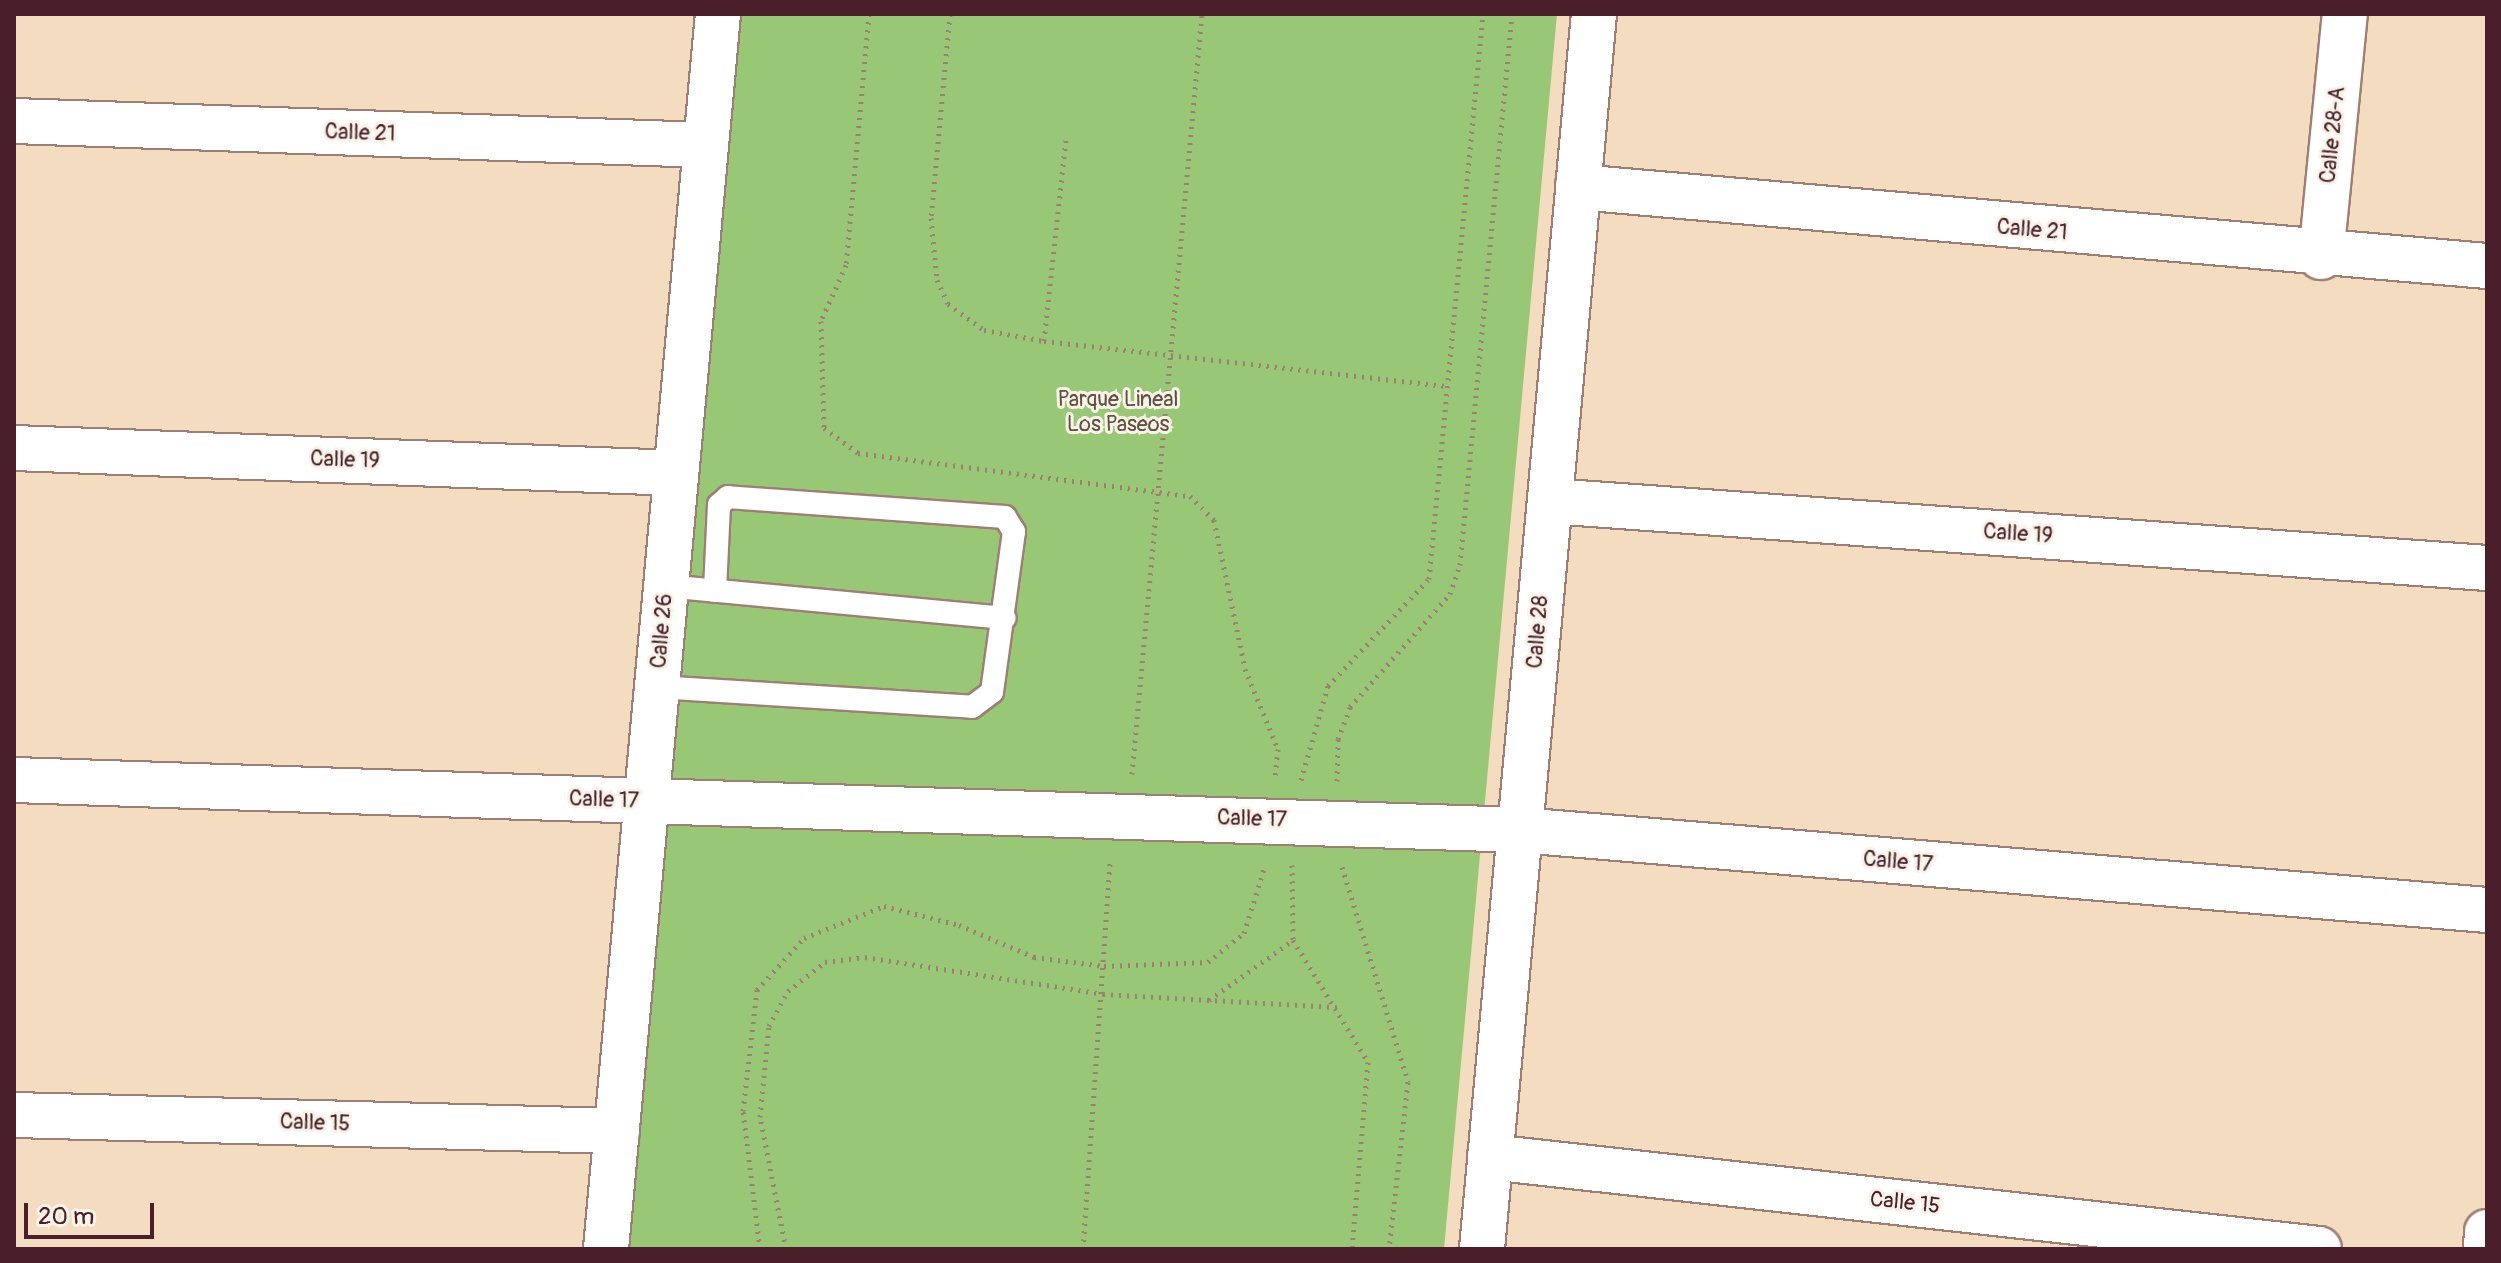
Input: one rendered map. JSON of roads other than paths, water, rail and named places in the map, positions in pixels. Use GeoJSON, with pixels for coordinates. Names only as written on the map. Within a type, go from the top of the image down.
{"type":"FeatureCollection","features":[{"type":"Feature","properties":{"kind":"street","name":"Calle 26"},"geometry":{"type":"LineString","coordinates":[[606,1249],[718,14]]}},
{"type":"Feature","properties":{"kind":"street","name":"Calle 28"},"geometry":{"type":"LineString","coordinates":[[1482,1249],[1594,14]]}},
{"type":"Feature","properties":{"kind":"street","name":"Calle 28-A"},"geometry":{"type":"LineString","coordinates":[[2321,257],[2345,14]]}},
{"type":"Feature","properties":{"kind":"street","name":"Calle 21"},"geometry":{"type":"LineString","coordinates":[[14,121],[706,145]]}},
{"type":"Feature","properties":{"kind":"street","name":"Calle 21"},"geometry":{"type":"LineString","coordinates":[[1578,187],[2321,257],[2487,266]]}},
{"type":"Feature","properties":{"kind":"street","name":"Calle 19"},"geometry":{"type":"LineString","coordinates":[[14,448],[676,473]]}},
{"type":"Feature","properties":{"kind":"street","name":"Calle 19"},"geometry":{"type":"LineString","coordinates":[[1550,501],[2487,568]]}},
{"type":"Feature","properties":{"kind":"street","name":"Calle 17"},"geometry":{"type":"LineString","coordinates":[[14,780],[1520,830],[2487,910]]}},
{"type":"Feature","properties":{"kind":"street","name":"Calle 15"},"geometry":{"type":"LineString","coordinates":[[14,1115],[617,1131]]}},
{"type":"Feature","properties":{"kind":"street","name":"Calle 15"},"geometry":{"type":"LineString","coordinates":[[1490,1157],[2319,1249]]}},
{"type":"Feature","properties":{"kind":"street"},"geometry":{"type":"LineString","coordinates":[[2486,1249],[2487,1232]]}},
{"type":"Feature","properties":{"kind":"lane"},"geometry":{"type":"LineString","coordinates":[[657,687],[972,707],[992,692],[1014,532],[1005,517],[728,497],[719,505],[715,591]]}},
{"type":"Feature","properties":{"kind":"lane"},"geometry":{"type":"LineString","coordinates":[[666,586],[1004,618]]}},
{"type":"Feature","properties":{"kind":"park label","name":"Parque Lineal Los Paseos"},"geometry":{"type":"Point","coordinates":[1118,412]}}]}
